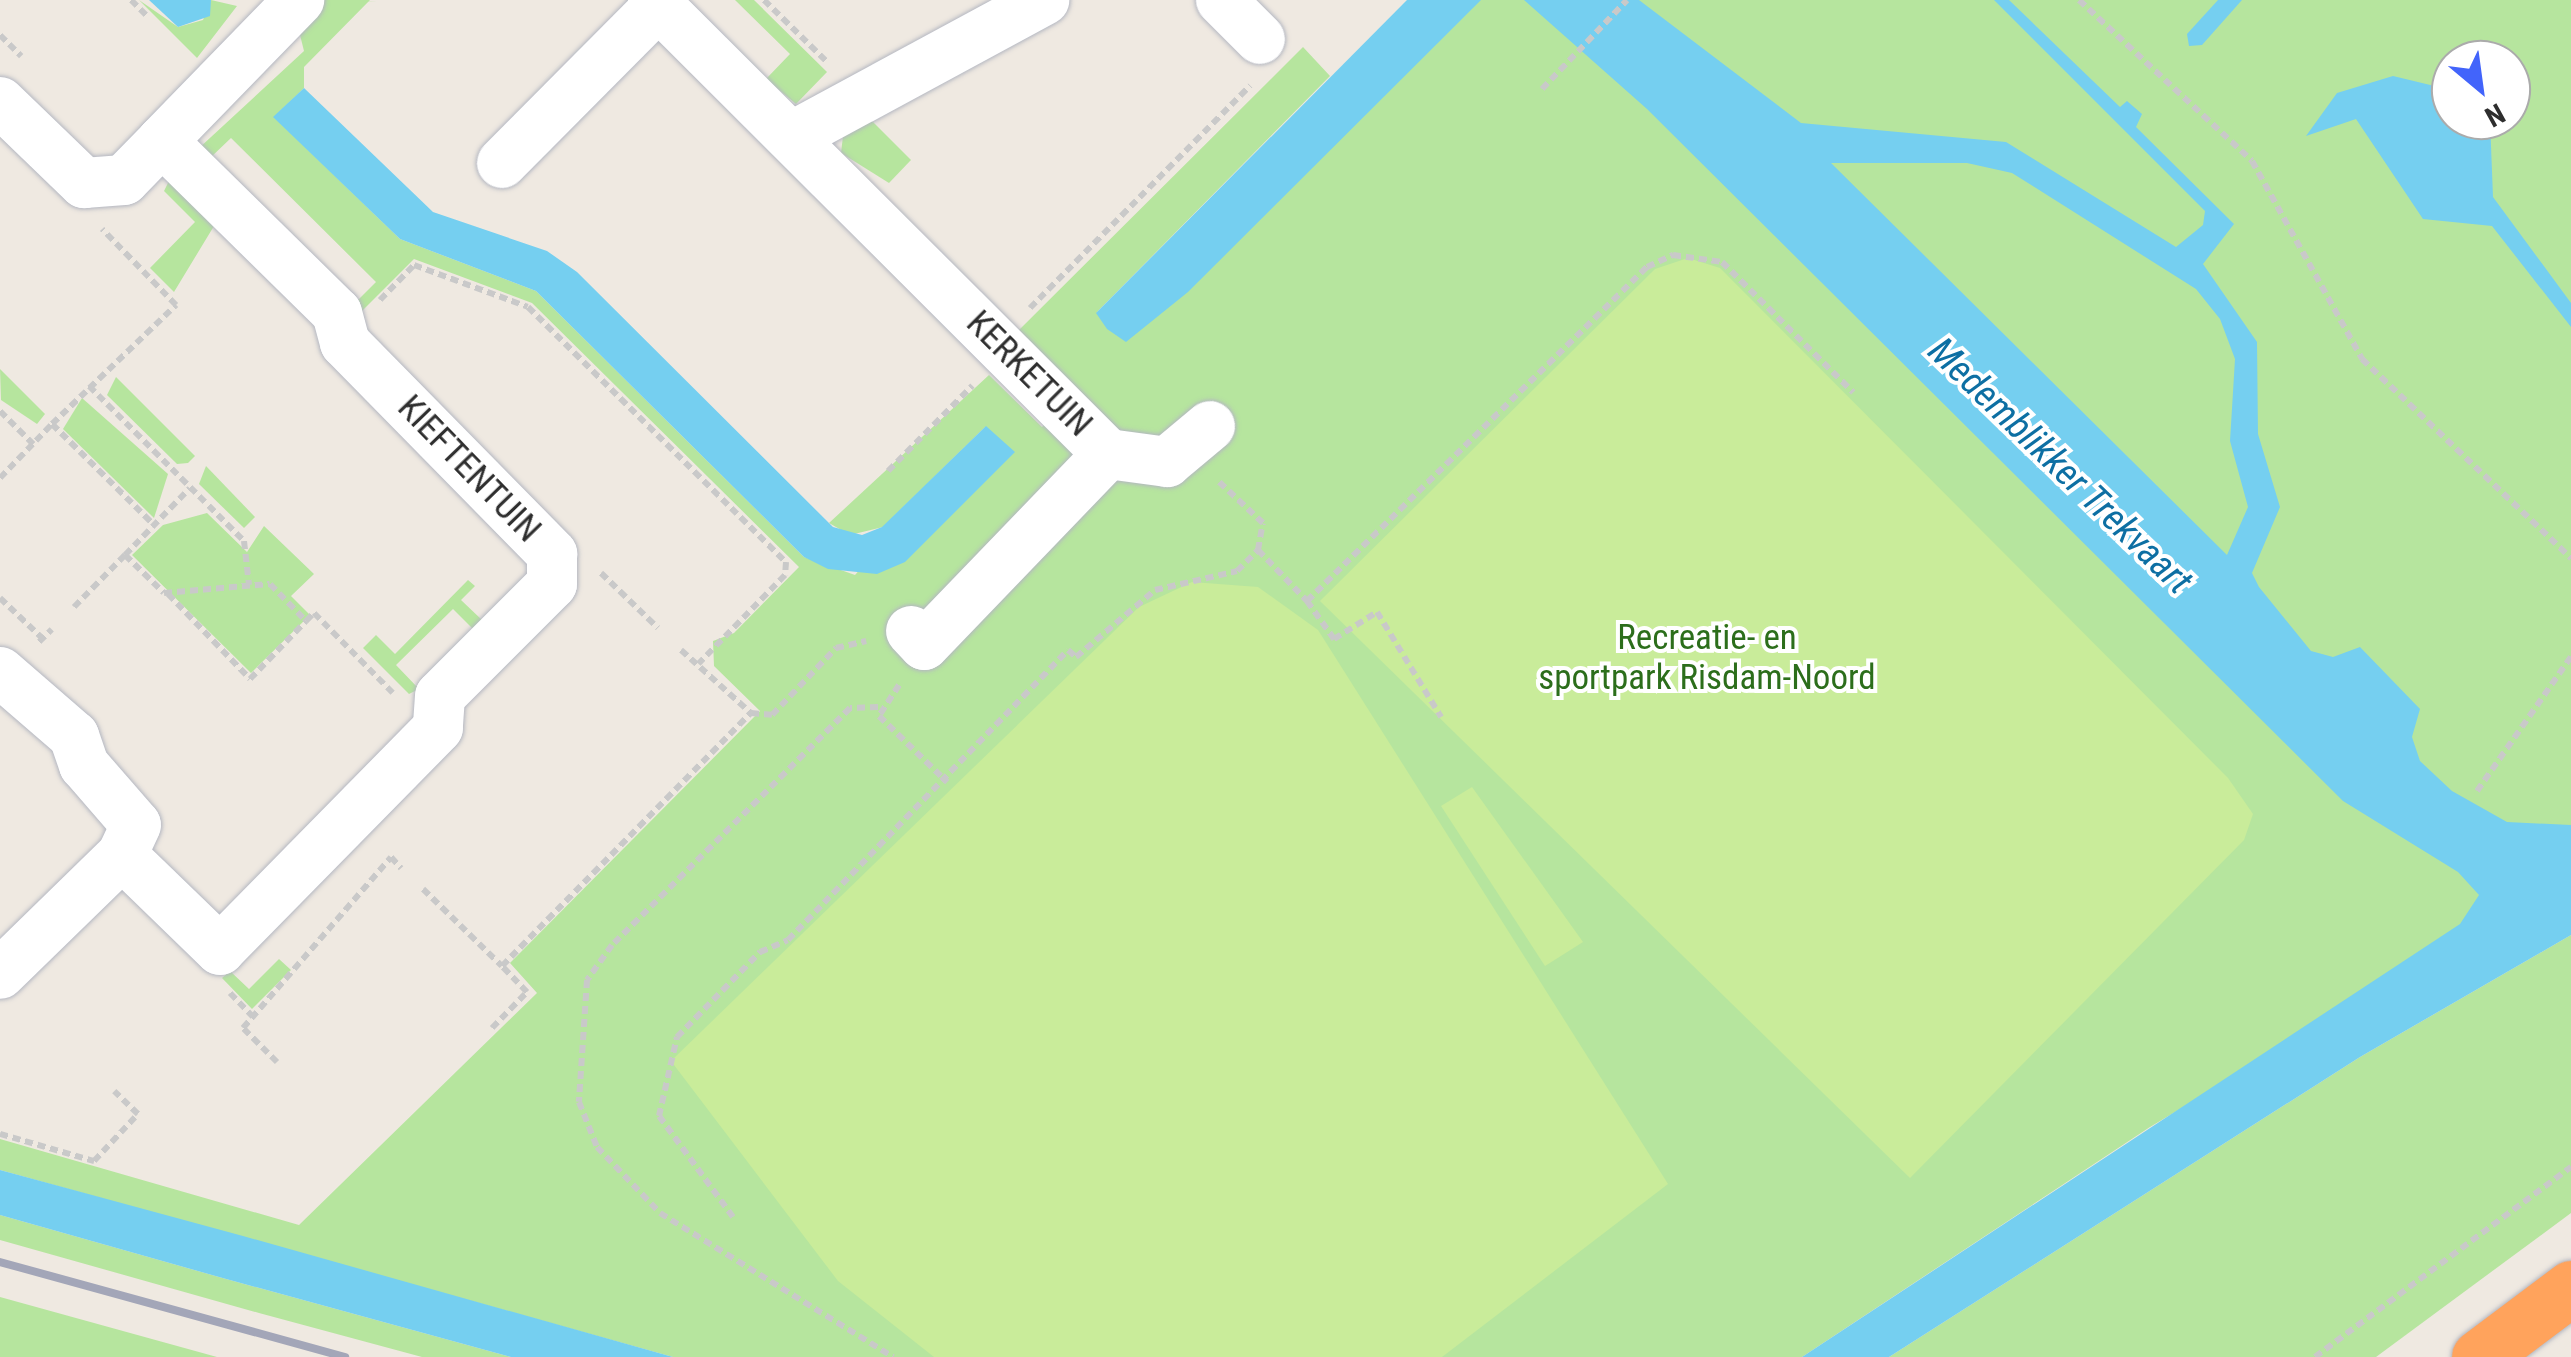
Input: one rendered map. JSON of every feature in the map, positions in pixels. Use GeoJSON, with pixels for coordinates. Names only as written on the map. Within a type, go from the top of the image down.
{"type":"FeatureCollection","features":[{"type":"Feature","properties":{"kind":"highway"},"geometry":{"type":"LineString","coordinates":[[2479,1357],[2571,1288]]}},
{"type":"Feature","properties":{"kind":"street"},"geometry":{"type":"LineString","coordinates":[[0,102],[84,183],[105,186],[124,180],[299,0]]}},
{"type":"Feature","properties":{"kind":"street"},"geometry":{"type":"LineString","coordinates":[[791,137],[850,101],[1044,0]]}},
{"type":"Feature","properties":{"kind":"street"},"geometry":{"type":"LineString","coordinates":[[1221,0],[1260,39]]}},
{"type":"Feature","properties":{"kind":"street","name":"KERKETUIN"},"geometry":{"type":"LineString","coordinates":[[502,163],[656,3],[1108,454],[918,638]]}},
{"type":"Feature","properties":{"kind":"street","name":"KIEFTENTUIN"},"geometry":{"type":"LineString","coordinates":[[122,854],[220,950],[433,734],[440,696],[552,584],[552,554],[344,336],[338,313],[162,141]]}},
{"type":"Feature","properties":{"kind":"street"},"geometry":{"type":"LineString","coordinates":[[1108,454],[1144,465],[1199,438]]}},
{"type":"Feature","properties":{"kind":"street"},"geometry":{"type":"LineString","coordinates":[[0,672],[74,736],[84,765],[130,810],[134,840],[0,974]]}},
{"type":"Feature","properties":{"kind":"path"},"geometry":{"type":"LineString","coordinates":[[131,0],[149,18]]}},
{"type":"Feature","properties":{"kind":"path"},"geometry":{"type":"LineString","coordinates":[[764,0],[832,67],[850,101]]}},
{"type":"Feature","properties":{"kind":"path"},"geometry":{"type":"LineString","coordinates":[[1542,89],[1626,0]]}},
{"type":"Feature","properties":{"kind":"path"},"geometry":{"type":"LineString","coordinates":[[2078,0],[2252,161],[2362,359],[2571,558]]}},
{"type":"Feature","properties":{"kind":"path"},"geometry":{"type":"LineString","coordinates":[[888,471],[1270,66],[1252,47],[1260,39]]}},
{"type":"Feature","properties":{"kind":"path"},"geometry":{"type":"LineString","coordinates":[[0,478],[89,386],[176,305],[83,209],[105,186]]}},
{"type":"Feature","properties":{"kind":"path"},"geometry":{"type":"LineString","coordinates":[[1307,601],[1658,260],[1688,252],[1722,262],[1853,392]]}},
{"type":"Feature","properties":{"kind":"path"},"geometry":{"type":"LineString","coordinates":[[344,336],[414,264],[528,307],[786,562],[785,575],[698,664]]}},
{"type":"Feature","properties":{"kind":"path"},"geometry":{"type":"LineString","coordinates":[[89,386],[244,541],[249,586]]}},
{"type":"Feature","properties":{"kind":"path"},"geometry":{"type":"LineString","coordinates":[[0,411],[33,444]]}},
{"type":"Feature","properties":{"kind":"path"},"geometry":{"type":"LineString","coordinates":[[52,424],[154,525]]}},
{"type":"Feature","properties":{"kind":"path"},"geometry":{"type":"LineString","coordinates":[[732,1217],[659,1116],[677,1036],[947,782],[1068,650],[1076,657],[1155,590],[1237,571],[1258,550],[1263,523],[1199,438]]}},
{"type":"Feature","properties":{"kind":"path"},"geometry":{"type":"LineString","coordinates":[[74,607],[190,488]]}},
{"type":"Feature","properties":{"kind":"path"},"geometry":{"type":"LineString","coordinates":[[552,554],[568,540],[658,628]]}},
{"type":"Feature","properties":{"kind":"path"},"geometry":{"type":"LineString","coordinates":[[1258,550],[1307,601],[1334,639],[1377,612],[1442,717]]}},
{"type":"Feature","properties":{"kind":"path"},"geometry":{"type":"LineString","coordinates":[[125,554],[250,678],[314,613],[433,734]]}},
{"type":"Feature","properties":{"kind":"path"},"geometry":{"type":"LineString","coordinates":[[167,593],[270,584],[306,621]]}},
{"type":"Feature","properties":{"kind":"path"},"geometry":{"type":"LineString","coordinates":[[0,598],[43,639]]}},
{"type":"Feature","properties":{"kind":"path"},"geometry":{"type":"LineString","coordinates":[[680,650],[751,713],[772,715],[836,648],[918,638],[921,661],[878,708]]}},
{"type":"Feature","properties":{"kind":"path"},"geometry":{"type":"LineString","coordinates":[[2477,790],[2571,657]]}},
{"type":"Feature","properties":{"kind":"path"},"geometry":{"type":"LineString","coordinates":[[894,1357],[660,1213],[597,1147],[579,1102],[587,980],[612,945],[850,708],[878,708],[947,782]]}},
{"type":"Feature","properties":{"kind":"path"},"geometry":{"type":"LineString","coordinates":[[502,966],[751,713]]}},
{"type":"Feature","properties":{"kind":"path"},"geometry":{"type":"LineString","coordinates":[[277,1062],[242,1028],[303,968],[294,958],[391,858],[401,868]]}},
{"type":"Feature","properties":{"kind":"path"},"geometry":{"type":"LineString","coordinates":[[423,889],[527,992],[492,1028]]}},
{"type":"Feature","properties":{"kind":"path"},"geometry":{"type":"LineString","coordinates":[[0,1134],[94,1161],[138,1114],[114,1091]]}},
{"type":"Feature","properties":{"kind":"path"},"geometry":{"type":"LineString","coordinates":[[2314,1357],[2571,1166]]}},
{"type":"Feature","properties":{"kind":"green space"},"geometry":{"type":"Polygon","coordinates":[[[139,0],[178,27],[203,20],[211,0],[237,6],[197,58],[139,0]]]}},
{"type":"Feature","properties":{"kind":"green space","name":"Recreatie- en sportpark Risdam-Noord"},"geometry":{"type":"Polygon","coordinates":[[[324,0],[370,0],[304,67],[304,88],[274,117],[400,239],[536,291],[804,557],[855,575],[986,426],[883,527],[850,535],[829,523],[989,375],[1042,427],[1076,395],[1015,334],[1303,47],[1330,76],[1096,313],[1478,0],[2571,0],[2571,875],[2150,1127],[1802,1357],[673,1357],[0,1170],[0,1139],[299,1225],[537,993],[510,963],[760,711],[714,666],[713,641],[734,633],[799,567],[532,303],[414,259],[362,311],[356,302],[376,282],[231,138],[209,159],[198,149],[304,51],[298,27],[324,0]]]}},
{"type":"Feature","properties":{"kind":"green space"},"geometry":{"type":"Polygon","coordinates":[[[735,0],[754,0],[827,72],[796,104],[766,79],[790,54],[735,0]]]}},
{"type":"Feature","properties":{"kind":"green space"},"geometry":{"type":"Polygon","coordinates":[[[868,117],[911,160],[889,183],[841,153],[843,136],[868,117]]]}},
{"type":"Feature","properties":{"kind":"green space"},"geometry":{"type":"Polygon","coordinates":[[[169,181],[214,226],[174,292],[150,268],[195,222],[164,191],[169,181]]]}},
{"type":"Feature","properties":{"kind":"green space"},"geometry":{"type":"Polygon","coordinates":[[[1688,258],[1720,268],[2228,778],[2253,814],[2244,840],[1910,1178],[1320,601],[1655,269],[1688,258]]]}},
{"type":"Feature","properties":{"kind":"green space"},"geometry":{"type":"Polygon","coordinates":[[[0,369],[45,414],[37,424],[1,400],[0,369]]]}},
{"type":"Feature","properties":{"kind":"green space"},"geometry":{"type":"Polygon","coordinates":[[[116,377],[195,456],[188,463],[177,464],[107,395],[116,377]]]}},
{"type":"Feature","properties":{"kind":"green space"},"geometry":{"type":"Polygon","coordinates":[[[82,398],[168,474],[154,518],[63,429],[82,398]]]}},
{"type":"Feature","properties":{"kind":"green space"},"geometry":{"type":"Polygon","coordinates":[[[206,466],[255,517],[244,528],[199,484],[206,466]]]}},
{"type":"Feature","properties":{"kind":"green space"},"geometry":{"type":"Polygon","coordinates":[[[207,513],[247,552],[264,526],[314,574],[291,596],[310,615],[251,673],[132,555],[163,525],[207,513]]]}},
{"type":"Feature","properties":{"kind":"green space"},"geometry":{"type":"Polygon","coordinates":[[[468,580],[475,586],[461,600],[482,620],[475,631],[453,609],[396,665],[419,689],[409,694],[363,648],[376,635],[395,654],[468,580]]]}},
{"type":"Feature","properties":{"kind":"green space"},"geometry":{"type":"Polygon","coordinates":[[[1192,582],[1258,587],[1318,630],[1668,1184],[1442,1357],[934,1357],[838,1281],[671,1061],[1139,607],[1192,582]]]}},
{"type":"Feature","properties":{"kind":"green space"},"geometry":{"type":"Polygon","coordinates":[[[1472,787],[1583,942],[1545,966],[1441,806],[1472,787]]]}},
{"type":"Feature","properties":{"kind":"green space"},"geometry":{"type":"Polygon","coordinates":[[[2571,935],[2571,1213],[2376,1357],[1889,1357],[2360,1057],[2571,935]]]}},
{"type":"Feature","properties":{"kind":"green space"},"geometry":{"type":"Polygon","coordinates":[[[279,959],[291,970],[252,1009],[222,978],[230,971],[249,989],[279,959]]]}},
{"type":"Feature","properties":{"kind":"green space"},"geometry":{"type":"Polygon","coordinates":[[[0,1215],[511,1357],[422,1357],[259,1313],[0,1240],[0,1215]]]}},
{"type":"Feature","properties":{"kind":"green space"},"geometry":{"type":"Polygon","coordinates":[[[0,1297],[217,1357],[0,1357],[0,1297]]]}},
{"type":"Feature","properties":{"kind":"water"},"geometry":{"type":"Polygon","coordinates":[[[149,0],[211,0],[210,16],[178,27],[149,0]]]}},
{"type":"Feature","properties":{"kind":"water"},"geometry":{"type":"Polygon","coordinates":[[[1407,0],[1481,0],[1188,292],[1126,342],[1107,329],[1096,313],[1407,0]]]}},
{"type":"Feature","properties":{"kind":"water","name":"Medemblikker Trekvaart"},"geometry":{"type":"Polygon","coordinates":[[[1524,0],[1639,0],[1801,123],[2006,142],[2176,247],[2203,225],[2205,211],[1994,0],[2009,0],[2120,107],[2127,101],[2142,114],[2136,127],[2234,224],[2203,264],[2257,342],[2258,434],[2280,507],[2252,573],[2259,587],[2311,651],[2333,657],[2360,647],[2420,709],[2412,737],[2420,761],[2452,791],[2507,822],[2571,825],[2571,935],[2360,1057],[1889,1357],[1802,1357],[2460,924],[2479,895],[2458,872],[2343,801],[1647,109],[1524,0]],[[1831,163],[2227,555],[2248,507],[2230,441],[2235,359],[2220,319],[2196,289],[2012,173],[1967,163],[1831,163]]]}},
{"type":"Feature","properties":{"kind":"water"},"geometry":{"type":"Polygon","coordinates":[[[2218,0],[2242,0],[2202,45],[2189,46],[2187,34],[2218,0]]]}},
{"type":"Feature","properties":{"kind":"water"},"geometry":{"type":"Polygon","coordinates":[[[2393,76],[2431,85],[2431,140],[2491,140],[2493,197],[2571,303],[2571,327],[2492,226],[2423,219],[2356,119],[2306,136],[2337,93],[2393,76]]]}},
{"type":"Feature","properties":{"kind":"water"},"geometry":{"type":"Polygon","coordinates":[[[304,88],[433,212],[547,251],[577,272],[833,527],[862,535],[882,527],[986,426],[1015,452],[905,562],[877,574],[828,569],[804,557],[536,291],[400,239],[273,117],[304,88]]]}},
{"type":"Feature","properties":{"kind":"water"},"geometry":{"type":"Polygon","coordinates":[[[0,1170],[673,1357],[511,1357],[219,1277],[0,1215],[0,1170]]]}},
{"type":"Feature","properties":{"kind":"railway"},"geometry":{"type":"LineString","coordinates":[[0,1262],[345,1357]]}}]}
